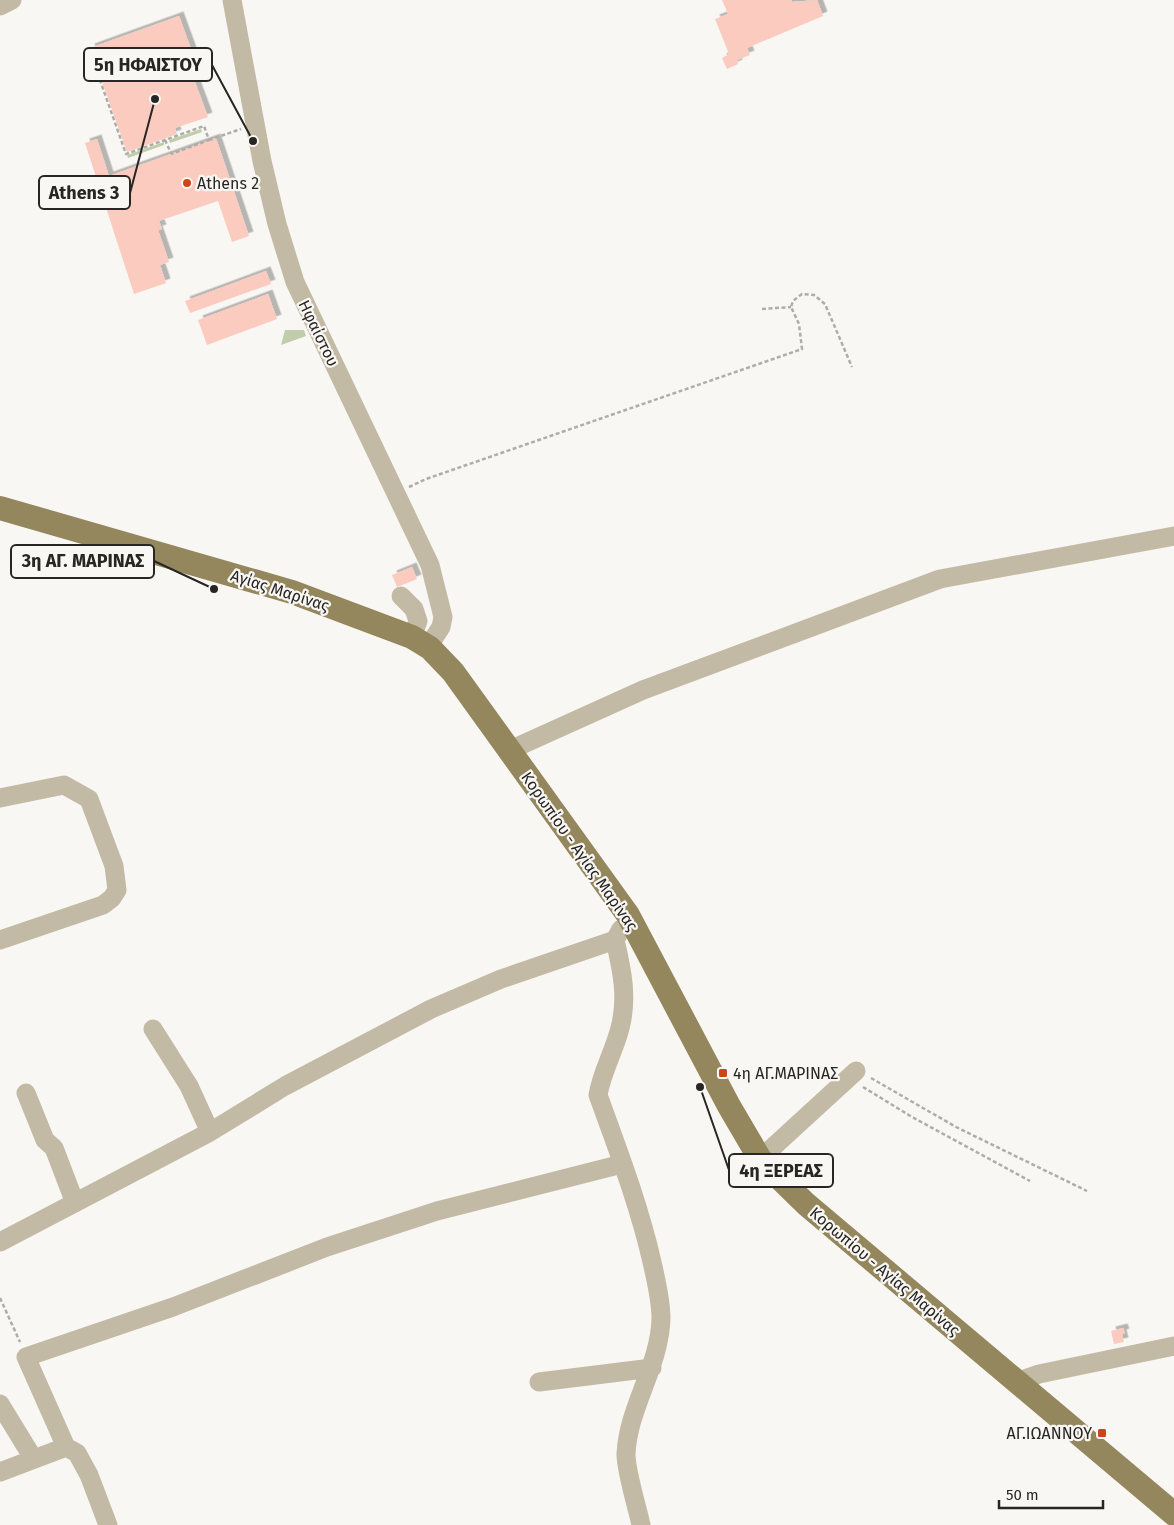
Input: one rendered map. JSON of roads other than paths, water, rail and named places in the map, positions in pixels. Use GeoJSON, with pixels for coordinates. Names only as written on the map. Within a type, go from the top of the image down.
{"type":"FeatureCollection","features":[{"type":"Feature","properties":{"kind":"main road","name":"Αγίας Μαρίνας"},"geometry":{"type":"LineString","coordinates":[[0,508],[292,592],[420,642],[453,672],[510,750]]}},
{"type":"Feature","properties":{"kind":"main road","name":"Κορωπίου - Αγίας Μαρίνας"},"geometry":{"type":"LineString","coordinates":[[510,750],[628,915],[729,1106],[760,1159],[806,1204],[1174,1514]]}},
{"type":"Feature","properties":{"kind":"street"},"geometry":{"type":"LineString","coordinates":[[0,6],[12,0]]}},
{"type":"Feature","properties":{"kind":"street","name":"Ηφαίστου"},"geometry":{"type":"LineString","coordinates":[[232,0],[262,160],[277,224],[295,282],[428,558],[442,608],[441,627],[420,642]]}},
{"type":"Feature","properties":{"kind":"street"},"geometry":{"type":"LineString","coordinates":[[510,750],[643,690],[940,579],[1174,536]]}},
{"type":"Feature","properties":{"kind":"street"},"geometry":{"type":"LineString","coordinates":[[401,596],[414,609],[418,621],[420,642]]}},
{"type":"Feature","properties":{"kind":"street"},"geometry":{"type":"LineString","coordinates":[[0,798],[64,785],[89,799],[114,866],[117,890],[112,898],[103,904],[0,940]]}},
{"type":"Feature","properties":{"kind":"street"},"geometry":{"type":"LineString","coordinates":[[628,915],[615,940],[624,977],[624,1008],[612,1051],[602,1075],[598,1095],[643,1221],[656,1277],[661,1319],[652,1368],[628,1433],[626,1456],[641,1525]]}},
{"type":"Feature","properties":{"kind":"street"},"geometry":{"type":"LineString","coordinates":[[0,1242],[210,1132],[285,1086],[431,1009],[501,980],[615,940]]}},
{"type":"Feature","properties":{"kind":"street"},"geometry":{"type":"LineString","coordinates":[[153,1029],[189,1086],[210,1132]]}},
{"type":"Feature","properties":{"kind":"street"},"geometry":{"type":"LineString","coordinates":[[760,1159],[853,1074]]}},
{"type":"Feature","properties":{"kind":"street"},"geometry":{"type":"LineString","coordinates":[[26,1093],[45,1140],[54,1148],[75,1203]]}},
{"type":"Feature","properties":{"kind":"street"},"geometry":{"type":"LineString","coordinates":[[108,1525],[81,1460],[77,1452],[66,1447],[26,1357],[173,1307],[327,1247],[437,1210],[622,1164]]}},
{"type":"Feature","properties":{"kind":"street"},"geometry":{"type":"LineString","coordinates":[[1016,1382],[1039,1374],[1174,1346]]}},
{"type":"Feature","properties":{"kind":"street"},"geometry":{"type":"LineString","coordinates":[[540,1382],[652,1368]]}},
{"type":"Feature","properties":{"kind":"street"},"geometry":{"type":"LineString","coordinates":[[0,1404],[33,1458]]}},
{"type":"Feature","properties":{"kind":"street"},"geometry":{"type":"LineString","coordinates":[[0,1472],[66,1447]]}},
{"type":"Feature","properties":{"kind":"place","name":"Athens 3"},"geometry":{"type":"Point","coordinates":[155,99]}},
{"type":"Feature","properties":{"kind":"place","name":"5η ΗΦΑΙΣΤΟΥ"},"geometry":{"type":"Point","coordinates":[253,141]}},
{"type":"Feature","properties":{"kind":"place","name":"Athens 2"},"geometry":{"type":"Point","coordinates":[187,183]}},
{"type":"Feature","properties":{"kind":"place","name":"3η ΑΓ. ΜΑΡΙΝΑΣ"},"geometry":{"type":"Point","coordinates":[214,589]}},
{"type":"Feature","properties":{"kind":"place","name":"4η ΑΓ.ΜΑΡΙΝΑΣ"},"geometry":{"type":"Point","coordinates":[723,1073]}},
{"type":"Feature","properties":{"kind":"place","name":"4η ΞΕΡΕΑΣ"},"geometry":{"type":"Point","coordinates":[700,1087]}},
{"type":"Feature","properties":{"kind":"place","name":"ΑΓ.ΙΩΑΝΝΟΥ"},"geometry":{"type":"Point","coordinates":[1102,1433]}}]}
